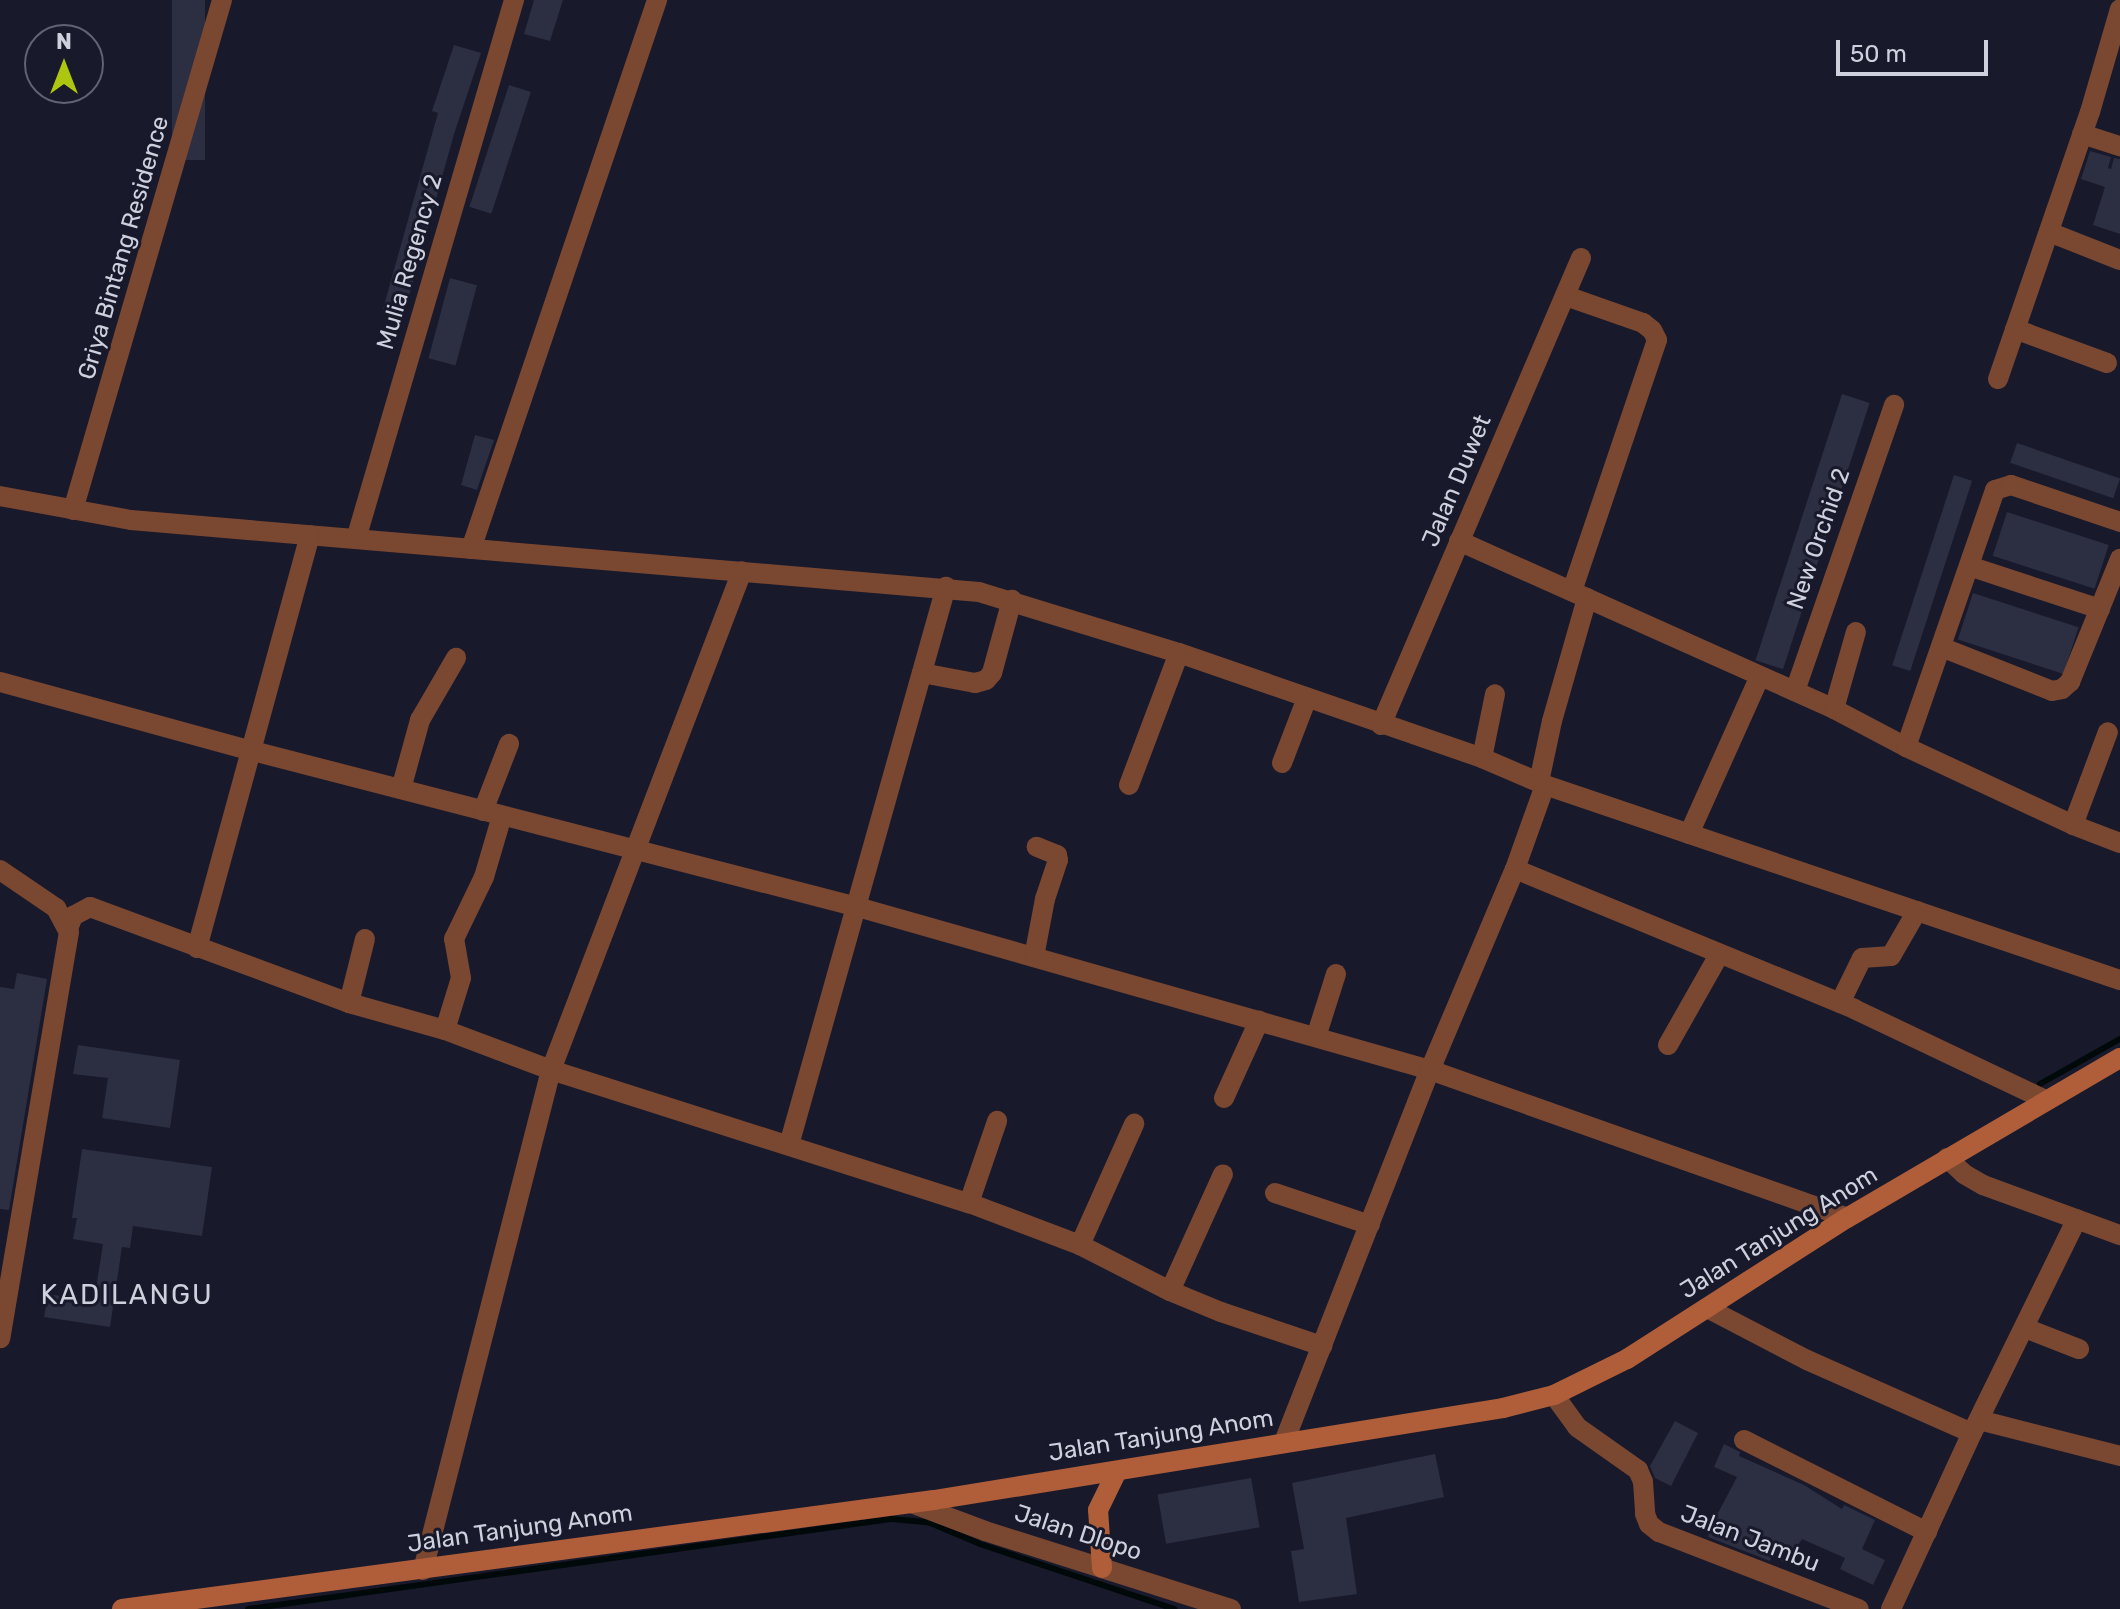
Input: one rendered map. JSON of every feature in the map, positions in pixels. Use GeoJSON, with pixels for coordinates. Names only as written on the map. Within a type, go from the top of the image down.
{"type":"FeatureCollection","features":[{"type":"Feature","properties":{"kind":"main road","name":"Jalan Tanjung Anom"},"geometry":{"type":"LineString","coordinates":[[122,1609],[911,1503],[1503,1408],[1554,1395],[1627,1359],[1847,1218],[2120,1058]]}},
{"type":"Feature","properties":{"kind":"main road"},"geometry":{"type":"LineString","coordinates":[[1102,1568],[1098,1510],[1117,1471]]}},
{"type":"Feature","properties":{"kind":"street","name":"Griya Bintang Residence"},"geometry":{"type":"LineString","coordinates":[[73,510],[222,0]]}},
{"type":"Feature","properties":{"kind":"street","name":"Mulia Regency 2"},"geometry":{"type":"LineString","coordinates":[[356,539],[514,0]]}},
{"type":"Feature","properties":{"kind":"street"},"geometry":{"type":"LineString","coordinates":[[471,549],[657,0]]}},
{"type":"Feature","properties":{"kind":"street"},"geometry":{"type":"LineString","coordinates":[[1998,379],[2117,32],[2120,9]]}},
{"type":"Feature","properties":{"kind":"street"},"geometry":{"type":"LineString","coordinates":[[2082,134],[2120,146]]}},
{"type":"Feature","properties":{"kind":"street"},"geometry":{"type":"LineString","coordinates":[[2049,232],[2120,260]]}},
{"type":"Feature","properties":{"kind":"street","name":"Jalan Duwet"},"geometry":{"type":"LineString","coordinates":[[1381,725],[1581,258]]}},
{"type":"Feature","properties":{"kind":"street"},"geometry":{"type":"LineString","coordinates":[[1284,1442],[1430,1070],[1515,869],[1542,783],[1552,721],[1580,594],[1657,340],[1652,330],[1643,323],[1566,296]]}},
{"type":"Feature","properties":{"kind":"street"},"geometry":{"type":"LineString","coordinates":[[2015,329],[2107,363]]}},
{"type":"Feature","properties":{"kind":"street","name":"New Orchid 2"},"geometry":{"type":"LineString","coordinates":[[1795,691],[1894,405]]}},
{"type":"Feature","properties":{"kind":"street"},"geometry":{"type":"LineString","coordinates":[[1906,747],[1995,490],[2002,485],[2120,522]]}},
{"type":"Feature","properties":{"kind":"street"},"geometry":{"type":"LineString","coordinates":[[0,496],[131,520],[537,557],[946,587],[1012,600],[1179,653],[1482,758],[1542,783],[2120,980]]}},
{"type":"Feature","properties":{"kind":"street"},"geometry":{"type":"LineString","coordinates":[[197,948],[310,535]]}},
{"type":"Feature","properties":{"kind":"street"},"geometry":{"type":"LineString","coordinates":[[1459,541],[1795,691],[1906,747],[2073,825],[2120,843]]}},
{"type":"Feature","properties":{"kind":"street"},"geometry":{"type":"LineString","coordinates":[[1941,647],[2057,691],[2070,682],[2120,559]]}},
{"type":"Feature","properties":{"kind":"street"},"geometry":{"type":"LineString","coordinates":[[1969,566],[2100,609]]}},
{"type":"Feature","properties":{"kind":"street"},"geometry":{"type":"LineString","coordinates":[[423,1570],[551,1070],[742,571]]}},
{"type":"Feature","properties":{"kind":"street"},"geometry":{"type":"LineString","coordinates":[[789,1145],[946,587]]}},
{"type":"Feature","properties":{"kind":"street"},"geometry":{"type":"LineString","coordinates":[[922,673],[975,683],[986,680],[992,673],[1012,600]]}},
{"type":"Feature","properties":{"kind":"street"},"geometry":{"type":"LineString","coordinates":[[1834,709],[1856,632]]}},
{"type":"Feature","properties":{"kind":"street"},"geometry":{"type":"LineString","coordinates":[[1129,785],[1179,653]]}},
{"type":"Feature","properties":{"kind":"street"},"geometry":{"type":"LineString","coordinates":[[401,789],[420,720],[456,658]]}},
{"type":"Feature","properties":{"kind":"street"},"geometry":{"type":"LineString","coordinates":[[1689,834],[1760,676]]}},
{"type":"Feature","properties":{"kind":"street"},"geometry":{"type":"LineString","coordinates":[[0,682],[249,750],[854,906],[1430,1070],[1847,1218]]}},
{"type":"Feature","properties":{"kind":"street"},"geometry":{"type":"LineString","coordinates":[[1482,758],[1495,694]]}},
{"type":"Feature","properties":{"kind":"street"},"geometry":{"type":"LineString","coordinates":[[1282,763],[1307,698]]}},
{"type":"Feature","properties":{"kind":"street"},"geometry":{"type":"LineString","coordinates":[[2073,825],[2108,732]]}},
{"type":"Feature","properties":{"kind":"street"},"geometry":{"type":"LineString","coordinates":[[445,1030],[461,978],[454,939],[484,877],[493,813],[509,744]]}},
{"type":"Feature","properties":{"kind":"street"},"geometry":{"type":"LineString","coordinates":[[1034,957],[1045,899],[1058,860],[1057,855],[1037,847]]}},
{"type":"Feature","properties":{"kind":"street"},"geometry":{"type":"LineString","coordinates":[[1515,869],[1840,1003],[2046,1100]]}},
{"type":"Feature","properties":{"kind":"street"},"geometry":{"type":"LineString","coordinates":[[0,870],[56,908],[68,929]]}},
{"type":"Feature","properties":{"kind":"street"},"geometry":{"type":"LineString","coordinates":[[0,1338],[68,929],[77,912],[90,907],[349,1003],[445,1030],[551,1070],[969,1203],[1080,1245],[1170,1291],[1322,1346]]}},
{"type":"Feature","properties":{"kind":"street"},"geometry":{"type":"LineString","coordinates":[[1840,1003],[1862,958],[1894,954],[1917,911]]}},
{"type":"Feature","properties":{"kind":"street"},"geometry":{"type":"LineString","coordinates":[[349,1003],[365,939]]}},
{"type":"Feature","properties":{"kind":"street"},"geometry":{"type":"LineString","coordinates":[[1668,1045],[1719,955]]}},
{"type":"Feature","properties":{"kind":"street"},"geometry":{"type":"LineString","coordinates":[[1316,1037],[1336,974]]}},
{"type":"Feature","properties":{"kind":"street"},"geometry":{"type":"LineString","coordinates":[[1224,1098],[1259,1021]]}},
{"type":"Feature","properties":{"kind":"street"},"geometry":{"type":"LineString","coordinates":[[969,1203],[997,1121]]}},
{"type":"Feature","properties":{"kind":"street"},"geometry":{"type":"LineString","coordinates":[[1080,1245],[1134,1124]]}},
{"type":"Feature","properties":{"kind":"street"},"geometry":{"type":"LineString","coordinates":[[1947,1158],[1964,1174],[1983,1185],[2120,1235]]}},
{"type":"Feature","properties":{"kind":"street"},"geometry":{"type":"LineString","coordinates":[[1170,1291],[1223,1174]]}},
{"type":"Feature","properties":{"kind":"street"},"geometry":{"type":"LineString","coordinates":[[1275,1193],[1370,1225]]}},
{"type":"Feature","properties":{"kind":"street"},"geometry":{"type":"LineString","coordinates":[[1891,1609],[1975,1427],[2077,1219]]}},
{"type":"Feature","properties":{"kind":"street"},"geometry":{"type":"LineString","coordinates":[[1707,1308],[1807,1360],[1975,1427],[2120,1456]]}},
{"type":"Feature","properties":{"kind":"street"},"geometry":{"type":"LineString","coordinates":[[2025,1328],[2079,1349]]}},
{"type":"Feature","properties":{"kind":"street","name":"Jalan Jambu"},"geometry":{"type":"LineString","coordinates":[[1554,1395],[1577,1427],[1638,1470],[1643,1482],[1645,1514],[1649,1524],[1659,1532],[1859,1609]]}},
{"type":"Feature","properties":{"kind":"street"},"geometry":{"type":"LineString","coordinates":[[1744,1440],[1927,1532]]}},
{"type":"Feature","properties":{"kind":"street","name":"Jalan Dlopo"},"geometry":{"type":"LineString","coordinates":[[911,1503],[1231,1609]]}},
{"type":"Feature","properties":{"kind":"building"},"geometry":{"type":"Polygon","coordinates":[[[172,0],[205,0],[205,160],[172,160],[172,0]]]}},
{"type":"Feature","properties":{"kind":"building"},"geometry":{"type":"Polygon","coordinates":[[[534,0],[563,0],[550,41],[524,34],[534,0]]]}},
{"type":"Feature","properties":{"kind":"building"},"geometry":{"type":"Polygon","coordinates":[[[454,45],[481,53],[454,134],[404,314],[383,309],[438,113],[432,111],[454,45]]]}},
{"type":"Feature","properties":{"kind":"building"},"geometry":{"type":"Polygon","coordinates":[[[509,85],[531,92],[491,214],[469,207],[509,85]]]}},
{"type":"Feature","properties":{"kind":"building"},"geometry":{"type":"Polygon","coordinates":[[[2090,151],[2111,157],[2108,168],[2111,169],[2114,158],[2120,159],[2120,234],[2093,225],[2105,187],[2081,179],[2090,151]]]}},
{"type":"Feature","properties":{"kind":"building"},"geometry":{"type":"Polygon","coordinates":[[[450,278],[477,285],[456,365],[429,358],[450,278]]]}},
{"type":"Feature","properties":{"kind":"building"},"geometry":{"type":"Polygon","coordinates":[[[1842,394],[1870,403],[1783,669],[1755,660],[1842,394]]]}},
{"type":"Feature","properties":{"kind":"building"},"geometry":{"type":"Polygon","coordinates":[[[475,435],[494,440],[477,490],[461,485],[475,435]]]}},
{"type":"Feature","properties":{"kind":"building"},"geometry":{"type":"Polygon","coordinates":[[[2017,443],[2120,478],[2113,498],[2010,463],[2017,443]]]}},
{"type":"Feature","properties":{"kind":"building"},"geometry":{"type":"Polygon","coordinates":[[[1954,475],[1972,481],[1910,671],[1892,665],[1954,475]]]}},
{"type":"Feature","properties":{"kind":"building"},"geometry":{"type":"Polygon","coordinates":[[[2007,512],[2109,545],[2095,589],[1993,556],[2007,512]]]}},
{"type":"Feature","properties":{"kind":"building"},"geometry":{"type":"Polygon","coordinates":[[[1973,593],[2079,627],[2063,674],[1958,640],[1973,593]]]}},
{"type":"Feature","properties":{"kind":"building"},"geometry":{"type":"Polygon","coordinates":[[[17,973],[47,979],[9,1210],[0,1209],[0,987],[14,989],[17,973]]]}},
{"type":"Feature","properties":{"kind":"building"},"geometry":{"type":"Polygon","coordinates":[[[78,1045],[180,1060],[170,1128],[102,1118],[108,1078],[73,1074],[78,1045]]]}},
{"type":"Feature","properties":{"kind":"building"},"geometry":{"type":"Polygon","coordinates":[[[82,1149],[212,1167],[202,1236],[133,1226],[130,1248],[122,1247],[110,1327],[44,1317],[48,1294],[94,1301],[103,1244],[73,1239],[77,1218],[72,1218],[82,1149]]]}},
{"type":"Feature","properties":{"kind":"building"},"geometry":{"type":"Polygon","coordinates":[[[1675,1421],[1698,1433],[1671,1486],[1655,1478],[1650,1466],[1675,1421]]]}},
{"type":"Feature","properties":{"kind":"building"},"geometry":{"type":"Polygon","coordinates":[[[1724,1444],[1740,1452],[1739,1456],[1804,1485],[1842,1509],[1844,1505],[1875,1520],[1862,1549],[1885,1560],[1873,1585],[1840,1569],[1845,1558],[1802,1539],[1786,1564],[1772,1555],[1770,1561],[1708,1537],[1715,1512],[1718,1513],[1737,1477],[1714,1467],[1724,1444]]]}},
{"type":"Feature","properties":{"kind":"building"},"geometry":{"type":"Polygon","coordinates":[[[1435,1454],[1444,1497],[1346,1518],[1357,1594],[1299,1602],[1291,1551],[1304,1549],[1292,1483],[1435,1454]]]}},
{"type":"Feature","properties":{"kind":"building"},"geometry":{"type":"Polygon","coordinates":[[[1251,1478],[1260,1527],[1166,1544],[1157,1494],[1251,1478]]]}},
{"type":"Feature","properties":{"kind":"waterway"},"geometry":{"type":"LineString","coordinates":[[2040,1084],[2120,1039]]}},
{"type":"Feature","properties":{"kind":"waterway"},"geometry":{"type":"LineString","coordinates":[[248,1609],[891,1519],[928,1522],[980,1544],[1174,1609]]}},
{"type":"Feature","properties":{"kind":"district","name":"KADILANGU"},"geometry":{"type":"Point","coordinates":[127,1295]}}]}
